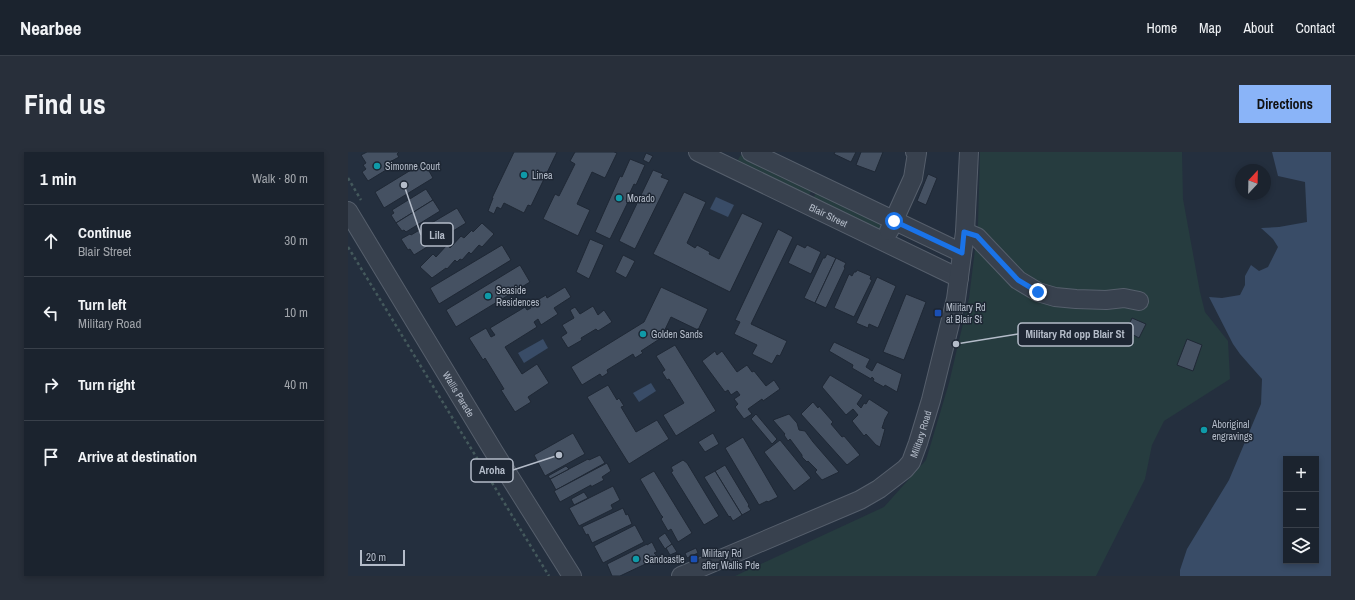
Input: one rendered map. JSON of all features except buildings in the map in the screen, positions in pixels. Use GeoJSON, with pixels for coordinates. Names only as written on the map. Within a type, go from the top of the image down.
{"type":"FeatureCollection","features":[{"type":"Feature","properties":{"kind":"street","name":"Blair Street"},"geometry":{"type":"LineString","coordinates":[[698,152],[726,158],[884,242],[959,278]]}},
{"type":"Feature","properties":{"kind":"street"},"geometry":{"type":"LineString","coordinates":[[751,152],[962,253]]}},
{"type":"Feature","properties":{"kind":"street"},"geometry":{"type":"LineString","coordinates":[[884,242],[913,178],[916,152]]}},
{"type":"Feature","properties":{"kind":"street","name":"Military Road"},"geometry":{"type":"LineString","coordinates":[[681,576],[860,500],[879,489],[905,469],[911,462],[924,425],[956,299],[964,232],[969,152]]}},
{"type":"Feature","properties":{"kind":"street","name":"Wallis Parade"},"geometry":{"type":"LineString","coordinates":[[348,211],[490,445],[572,576]]}},
{"type":"Feature","properties":{"kind":"street"},"geometry":{"type":"LineString","coordinates":[[964,232],[977,236],[1018,280],[1038,292],[1055,297],[1076,300],[1106,300],[1124,298],[1139,301]]}},
{"type":"Feature","properties":{"kind":"path"},"geometry":{"type":"LineString","coordinates":[[348,247],[548,576]]}},
{"type":"Feature","properties":{"kind":"green space"},"geometry":{"type":"Polygon","coordinates":[[[980,152],[1182,152],[1183,199],[1200,292],[1205,312],[1228,341],[1230,379],[1164,421],[1152,445],[1145,479],[1096,576],[735,576],[884,507],[926,460],[949,383],[969,298],[978,225],[980,152]]]}},
{"type":"Feature","properties":{"kind":"green space"},"geometry":{"type":"Polygon","coordinates":[[[742,155],[813,187],[807,199],[737,162],[742,155]]]}},
{"type":"Feature","properties":{"kind":"green space"},"geometry":{"type":"Polygon","coordinates":[[[818,189],[883,222],[884,233],[811,202],[818,189]]]}},
{"type":"Feature","properties":{"kind":"water"},"geometry":{"type":"Polygon","coordinates":[[[1272,152],[1331,152],[1331,576],[1180,576],[1180,570],[1187,549],[1229,480],[1261,404],[1262,379],[1233,344],[1209,297],[1222,298],[1240,295],[1245,285],[1245,276],[1251,265],[1259,271],[1268,267],[1278,247],[1273,239],[1261,228],[1279,227],[1307,222],[1305,182],[1278,176],[1272,152]]]}},
{"type":"Feature","properties":{"kind":"water"},"geometry":{"type":"Polygon","coordinates":[[[716,197],[734,205],[728,217],[710,209],[716,197]]]}},
{"type":"Feature","properties":{"kind":"water"},"geometry":{"type":"Polygon","coordinates":[[[543,339],[548,348],[524,363],[518,353],[543,339]]]}},
{"type":"Feature","properties":{"kind":"water"},"geometry":{"type":"Polygon","coordinates":[[[651,383],[656,391],[639,402],[633,393],[651,383]]]}},
{"type":"Feature","properties":{"kind":"place","name":"Simonne Court"},"geometry":{"type":"Point","coordinates":[377,166]}},
{"type":"Feature","properties":{"kind":"place","name":"Linea"},"geometry":{"type":"Point","coordinates":[524,175]}},
{"type":"Feature","properties":{"kind":"place","name":"Lila"},"geometry":{"type":"Point","coordinates":[404,185]}},
{"type":"Feature","properties":{"kind":"place","name":"Morado"},"geometry":{"type":"Point","coordinates":[619,198]}},
{"type":"Feature","properties":{"kind":"place","name":"Seaside Residences"},"geometry":{"type":"Point","coordinates":[488,296]}},
{"type":"Feature","properties":{"kind":"place","name":"Military Rd at Blair St"},"geometry":{"type":"Point","coordinates":[938,313]}},
{"type":"Feature","properties":{"kind":"place","name":"Golden Sands"},"geometry":{"type":"Point","coordinates":[643,334]}},
{"type":"Feature","properties":{"kind":"place","name":"Military Rd opp Blair St"},"geometry":{"type":"Point","coordinates":[956,344]}},
{"type":"Feature","properties":{"kind":"place","name":"Aboriginal engravings"},"geometry":{"type":"Point","coordinates":[1204,430]}},
{"type":"Feature","properties":{"kind":"place","name":"Aroha"},"geometry":{"type":"Point","coordinates":[559,455]}},
{"type":"Feature","properties":{"kind":"place","name":"Sandcastle"},"geometry":{"type":"Point","coordinates":[636,559]}},
{"type":"Feature","properties":{"kind":"place","name":"Military Rd after Wallis Pde"},"geometry":{"type":"Point","coordinates":[694,559]}},
{"type":"Feature","properties":{"kind":"route"},"geometry":{"type":"LineString","coordinates":[[894,221],[962,253],[964,232],[977,236],[1018,280],[1038,292]]}}]}
